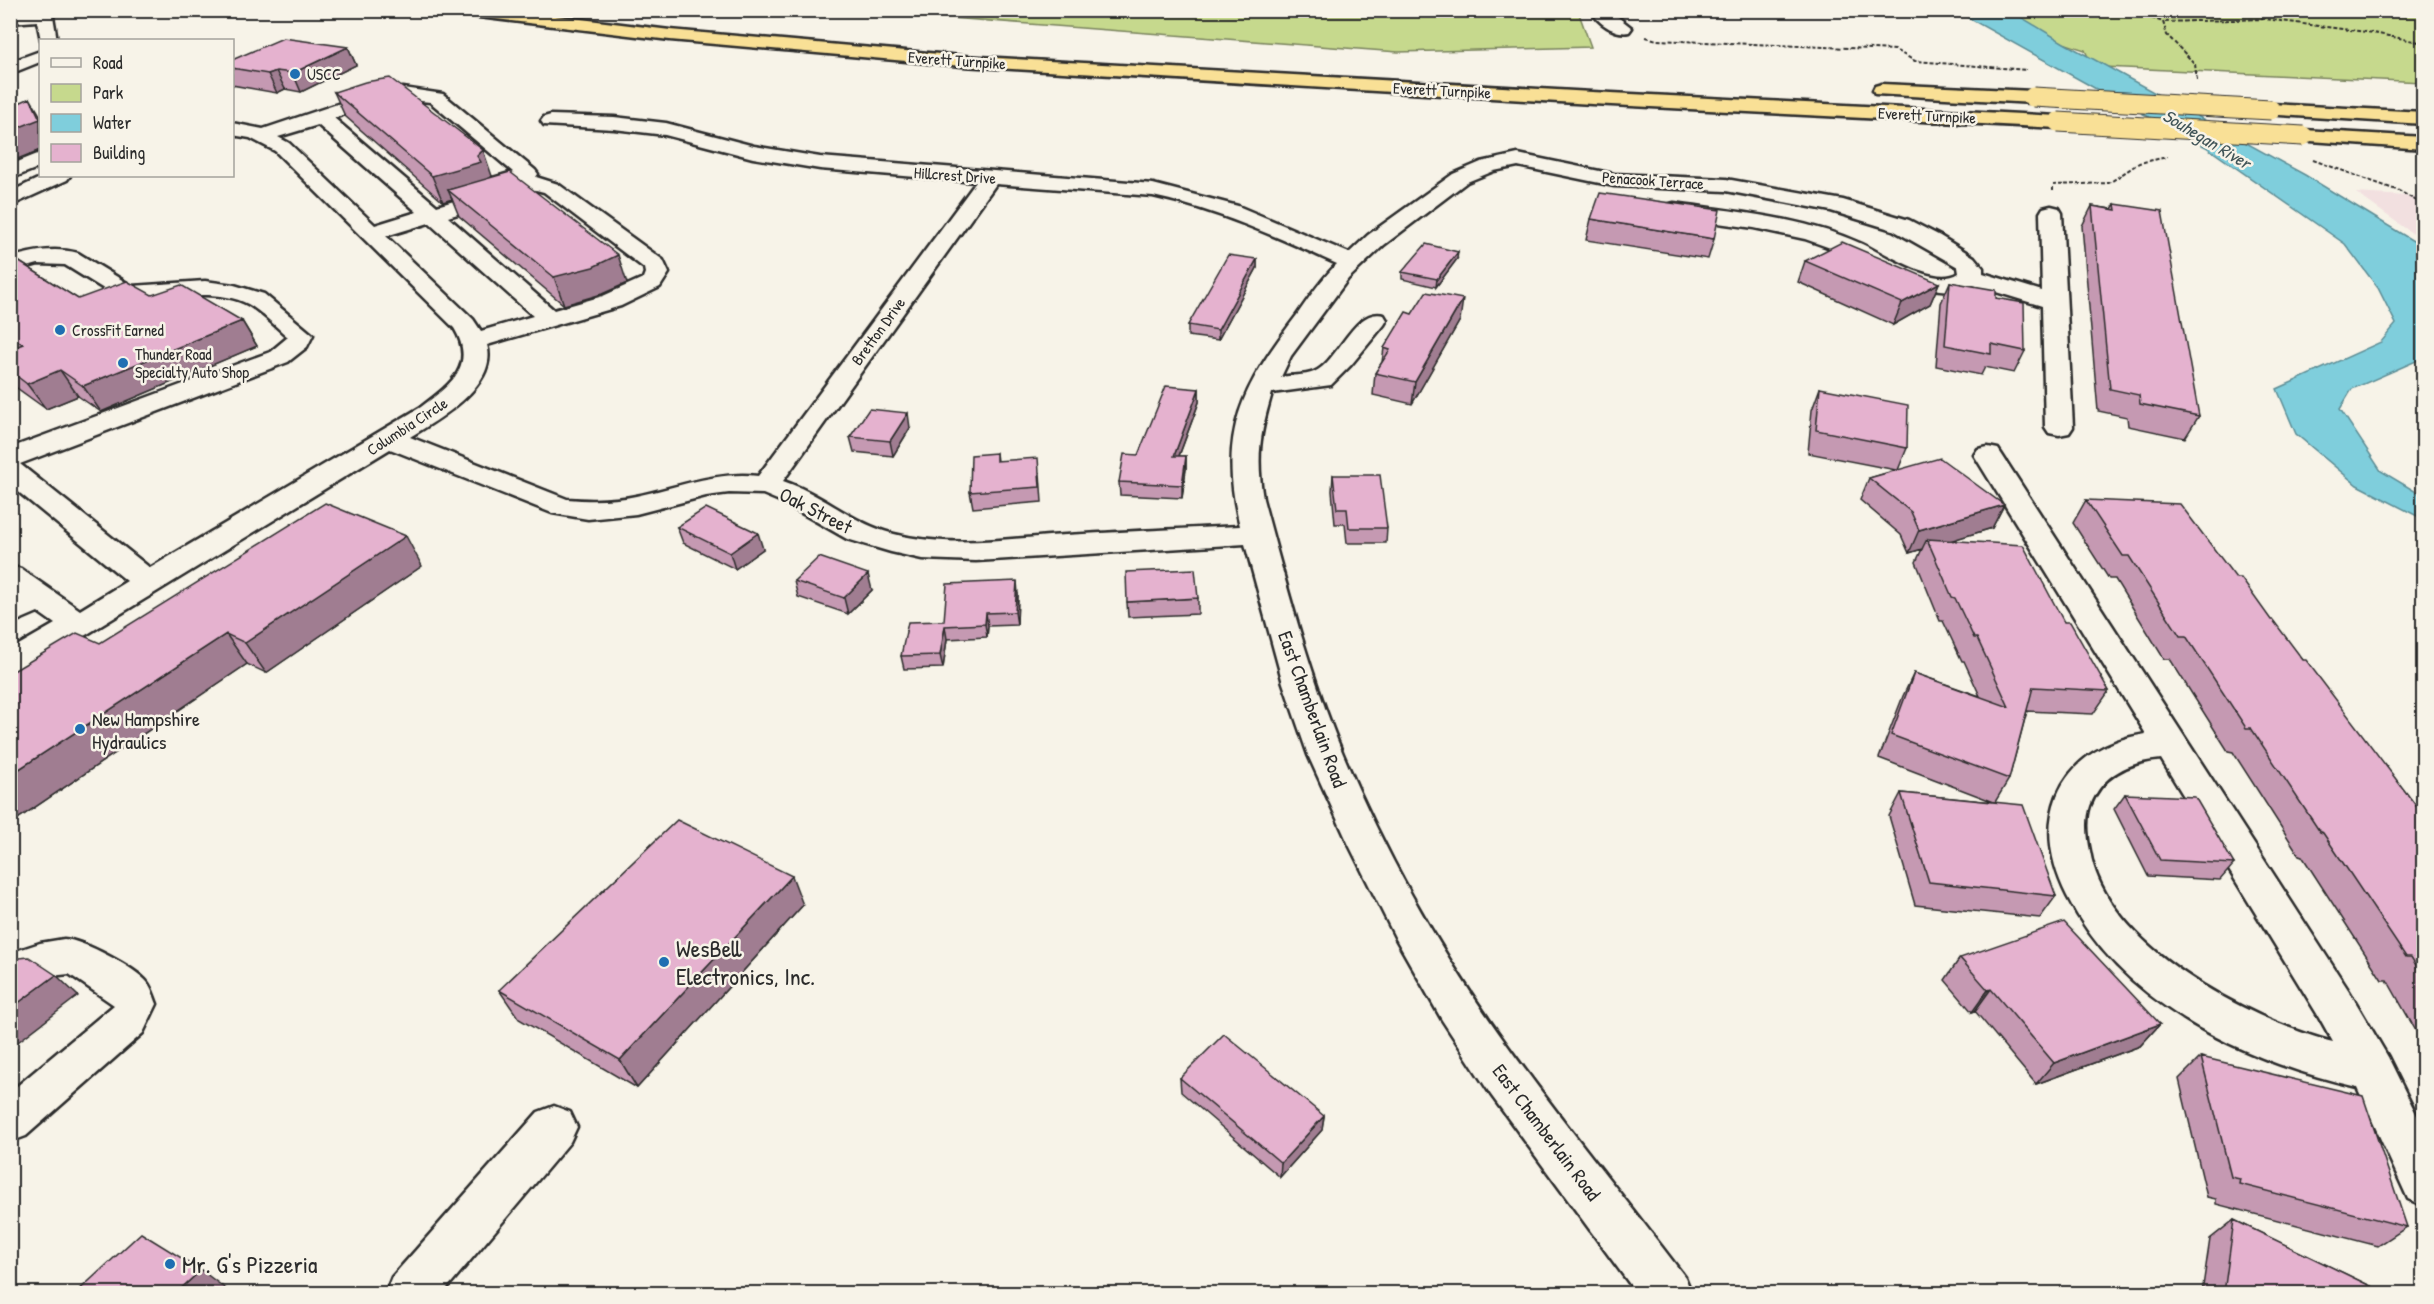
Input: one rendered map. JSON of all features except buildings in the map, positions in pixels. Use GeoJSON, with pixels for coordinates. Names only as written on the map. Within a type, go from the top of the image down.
{"type":"FeatureCollection","features":[{"type":"Feature","properties":{"kind":"highway","name":"Everett Turnpike"},"geometry":{"type":"LineString","coordinates":[[462,10],[670,35],[962,61],[1432,90],[2424,143]]}},
{"type":"Feature","properties":{"kind":"highway","name":"Everett Turnpike"},"geometry":{"type":"LineString","coordinates":[[593,10],[760,28],[1053,52],[1521,76]]}},
{"type":"Feature","properties":{"kind":"highway","name":"Everett Turnpike"},"geometry":{"type":"LineString","coordinates":[[1867,90],[2033,96],[2424,118]]}},
{"type":"Feature","properties":{"kind":"street"},"geometry":{"type":"LineString","coordinates":[[1600,10],[1602,16],[1623,28]]}},
{"type":"Feature","properties":{"kind":"street"},"geometry":{"type":"LineString","coordinates":[[10,18],[45,16],[50,39]]}},
{"type":"Feature","properties":{"kind":"street"},"geometry":{"type":"LineString","coordinates":[[10,69],[39,56]]}},
{"type":"Feature","properties":{"kind":"street"},"geometry":{"type":"LineString","coordinates":[[234,129],[263,135],[282,147],[464,324],[475,341],[612,301],[652,282],[657,273],[655,265],[551,188],[532,179],[436,98],[398,93],[263,135]]}},
{"type":"Feature","properties":{"kind":"street"},"geometry":{"type":"LineString","coordinates":[[320,117],[348,138],[550,319]]}},
{"type":"Feature","properties":{"kind":"street","name":"Hillcrest Drive"},"geometry":{"type":"LineString","coordinates":[[551,121],[614,123],[666,129],[753,152],[797,160],[1130,188],[1176,195],[1240,213],[1350,262]]}},
{"type":"Feature","properties":{"kind":"street"},"geometry":{"type":"LineString","coordinates":[[10,173],[39,159]]}},
{"type":"Feature","properties":{"kind":"street","name":"Penacook Terrace"},"geometry":{"type":"LineString","coordinates":[[1518,160],[1614,180],[1725,185],[1862,212],[1901,225],[1962,260],[1971,268],[1970,277]]}},
{"type":"Feature","properties":{"kind":"street","name":"East Chamberlain Road"},"geometry":{"type":"LineString","coordinates":[[1518,160],[1488,166],[1460,178],[1350,262],[1279,355],[1261,387],[1247,432],[1244,470],[1248,499],[1295,670],[1316,728],[1341,789],[1411,927],[1456,1006],[1513,1089],[1668,1293]]}},
{"type":"Feature","properties":{"kind":"street"},"geometry":{"type":"LineString","coordinates":[[10,200],[58,177]]}},
{"type":"Feature","properties":{"kind":"street","name":"Bretton Drive"},"geometry":{"type":"LineString","coordinates":[[766,485],[990,177]]}},
{"type":"Feature","properties":{"kind":"street"},"geometry":{"type":"LineString","coordinates":[[365,228],[532,179]]}},
{"type":"Feature","properties":{"kind":"street"},"geometry":{"type":"LineString","coordinates":[[1775,225],[1790,196]]}},
{"type":"Feature","properties":{"kind":"street","name":"Penacook Terrace"},"geometry":{"type":"LineString","coordinates":[[1657,207],[1804,231],[1844,244],[1923,281],[1955,283],[1970,277],[2054,302]]}},
{"type":"Feature","properties":{"kind":"street"},"geometry":{"type":"LineString","coordinates":[[2051,213],[2059,426]]}},
{"type":"Feature","properties":{"kind":"street"},"geometry":{"type":"LineString","coordinates":[[10,265],[37,257],[70,258],[128,294],[205,288],[234,292],[256,299],[301,334],[298,342],[279,357],[10,458]]}},
{"type":"Feature","properties":{"kind":"street"},"geometry":{"type":"LineString","coordinates":[[1261,387],[1322,379],[1342,360],[1375,320]]}},
{"type":"Feature","properties":{"kind":"street","name":"Columbia Circle"},"geometry":{"type":"LineString","coordinates":[[10,666],[431,413],[467,381],[475,366],[478,352],[475,341]]}},
{"type":"Feature","properties":{"kind":"street","name":"Oak Street"},"geometry":{"type":"LineString","coordinates":[[389,439],[562,507],[579,511],[596,512],[632,508],[714,486],[739,484],[766,485],[786,493],[852,530],[897,545],[936,550],[1016,548],[1258,534]]}},
{"type":"Feature","properties":{"kind":"street"},"geometry":{"type":"LineString","coordinates":[[1988,455],[2334,1004],[2373,1071],[2424,1183]]}},
{"type":"Feature","properties":{"kind":"street"},"geometry":{"type":"LineString","coordinates":[[10,470],[149,583]]}},
{"type":"Feature","properties":{"kind":"street"},"geometry":{"type":"LineString","coordinates":[[10,576],[80,625]]}},
{"type":"Feature","properties":{"kind":"street"},"geometry":{"type":"LineString","coordinates":[[10,613],[41,597]]}},
{"type":"Feature","properties":{"kind":"street"},"geometry":{"type":"LineString","coordinates":[[2171,745],[2138,749],[2118,755],[2092,770],[2075,791],[2067,817],[2070,852],[2082,887],[2106,926],[2143,962],[2184,996],[2233,1025],[2285,1048],[2327,1062],[2373,1071]]}},
{"type":"Feature","properties":{"kind":"street"},"geometry":{"type":"LineString","coordinates":[[10,974],[22,966],[49,958],[74,956],[132,994],[136,1004],[128,1020],[10,1121]]}},
{"type":"Feature","properties":{"kind":"street"},"geometry":{"type":"LineString","coordinates":[[409,1293],[554,1127]]}},
{"type":"Feature","properties":{"kind":"path"},"geometry":{"type":"LineString","coordinates":[[2129,10],[2163,22],[2265,19],[2373,33],[2424,43]]}},
{"type":"Feature","properties":{"kind":"path"},"geometry":{"type":"LineString","coordinates":[[2163,22],[2167,35],[2195,64],[2197,82]]}},
{"type":"Feature","properties":{"kind":"path"},"geometry":{"type":"LineString","coordinates":[[2051,213],[2053,185],[2109,183],[2139,163],[2172,156]]}},
{"type":"Feature","properties":{"kind":"path"},"geometry":{"type":"LineString","coordinates":[[2309,158],[2399,190],[2424,205]]}},
{"type":"Feature","properties":{"kind":"shaded area"},"geometry":{"type":"Polygon","coordinates":[[[2356,193],[2423,197],[2423,241],[2356,193]]]}},
{"type":"Feature","properties":{"kind":"green space"},"geometry":{"type":"Polygon","coordinates":[[[859,11],[1578,11],[1591,47],[1398,52],[859,11]]]}},
{"type":"Feature","properties":{"kind":"green space"},"geometry":{"type":"Polygon","coordinates":[[[2015,11],[2423,11],[2423,82],[2104,67],[2088,57],[2085,50],[2054,40],[2020,17],[2015,11]]]}},
{"type":"Feature","properties":{"kind":"water","name":"Souhegan River"},"geometry":{"type":"Polygon","coordinates":[[[1956,11],[2011,11],[2064,43],[2305,175],[2423,247],[2423,358],[2352,389],[2340,409],[2381,471],[2423,496],[2423,519],[2357,485],[2296,434],[2277,389],[2381,342],[2396,324],[2378,288],[2345,244],[2206,147],[1956,11]]]}},
{"type":"Feature","properties":{"kind":"place","name":"USCC"},"geometry":{"type":"Point","coordinates":[295,74]}},
{"type":"Feature","properties":{"kind":"place","name":"CrossFit Earned"},"geometry":{"type":"Point","coordinates":[60,330]}},
{"type":"Feature","properties":{"kind":"place","name":"Thunder Road Specialty Auto Shop"},"geometry":{"type":"Point","coordinates":[123,363]}},
{"type":"Feature","properties":{"kind":"place","name":"New Hampshire Hydraulics"},"geometry":{"type":"Point","coordinates":[80,729]}},
{"type":"Feature","properties":{"kind":"place","name":"WesBell Electronics, Inc."},"geometry":{"type":"Point","coordinates":[664,962]}},
{"type":"Feature","properties":{"kind":"place","name":"Mr. G's Pizzeria"},"geometry":{"type":"Point","coordinates":[170,1264]}}]}
